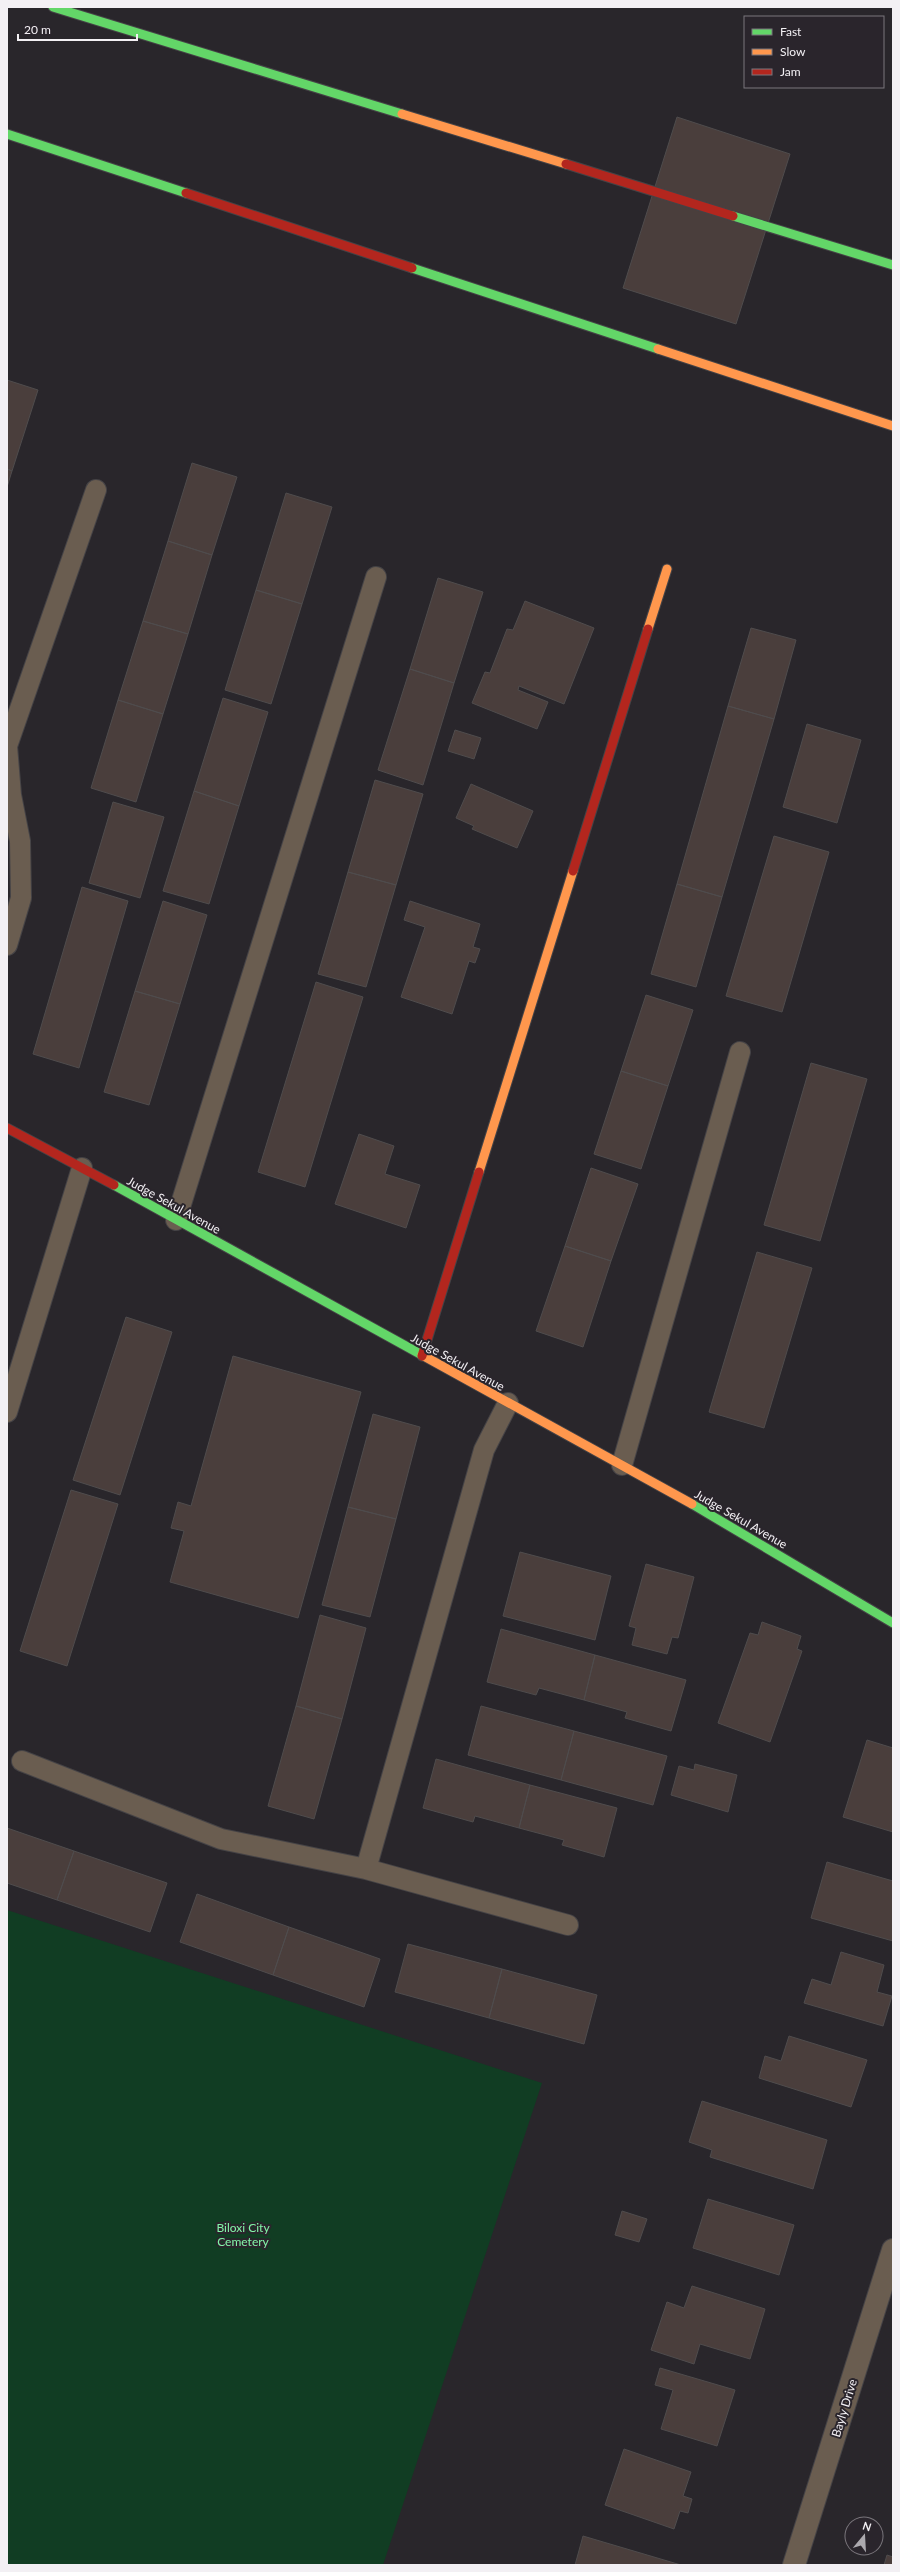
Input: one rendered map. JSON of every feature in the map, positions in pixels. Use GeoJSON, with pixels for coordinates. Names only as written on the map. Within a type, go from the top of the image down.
{"type":"FeatureCollection","features":[{"type":"Feature","properties":{"kind":"street"},"geometry":{"type":"LineString","coordinates":[[53,7],[893,265]]}},
{"type":"Feature","properties":{"kind":"street"},"geometry":{"type":"LineString","coordinates":[[7,134],[893,426]]}},
{"type":"Feature","properties":{"kind":"street"},"geometry":{"type":"LineString","coordinates":[[422,1356],[667,569]]}},
{"type":"Feature","properties":{"kind":"street","name":"Judge Sekul Avenue"},"geometry":{"type":"LineString","coordinates":[[7,1128],[700,1508],[893,1623]]}},
{"type":"Feature","properties":{"kind":"street","name":"Bayly Drive"},"geometry":{"type":"LineString","coordinates":[[794,2565],[893,2250]]}},
{"type":"Feature","properties":{"kind":"lane"},"geometry":{"type":"LineString","coordinates":[[7,945],[21,898],[20,841],[11,795],[7,746],[96,490]]}},
{"type":"Feature","properties":{"kind":"lane"},"geometry":{"type":"LineString","coordinates":[[176,1220],[376,577]]}},
{"type":"Feature","properties":{"kind":"lane"},"geometry":{"type":"LineString","coordinates":[[622,1465],[740,1052]]}},
{"type":"Feature","properties":{"kind":"lane"},"geometry":{"type":"LineString","coordinates":[[7,1412],[82,1168]]}},
{"type":"Feature","properties":{"kind":"lane"},"geometry":{"type":"LineString","coordinates":[[366,1869],[484,1450],[508,1403]]}},
{"type":"Feature","properties":{"kind":"lane"},"geometry":{"type":"LineString","coordinates":[[22,1761],[221,1840],[366,1869],[568,1925]]}},
{"type":"Feature","properties":{"kind":"green space","name":"Biloxi City Cemetery"},"geometry":{"type":"Polygon","coordinates":[[[7,1910],[542,2083],[383,2565],[7,2565],[7,1910]]]}},
{"type":"Feature","properties":{"kind":"building"},"geometry":{"type":"Polygon","coordinates":[[[677,117],[790,154],[736,324],[623,288],[677,117]]]}},
{"type":"Feature","properties":{"kind":"building"},"geometry":{"type":"Polygon","coordinates":[[[7,380],[38,390],[12,471],[7,469],[7,380]]]}},
{"type":"Feature","properties":{"kind":"building"},"geometry":{"type":"Polygon","coordinates":[[[192,463],[237,477],[212,555],[168,541],[192,463]]]}},
{"type":"Feature","properties":{"kind":"building"},"geometry":{"type":"Polygon","coordinates":[[[7,469],[12,471],[7,487],[7,469]]]}},
{"type":"Feature","properties":{"kind":"building"},"geometry":{"type":"Polygon","coordinates":[[[286,493],[332,507],[302,604],[256,590],[286,493]]]}},
{"type":"Feature","properties":{"kind":"building"},"geometry":{"type":"Polygon","coordinates":[[[168,541],[212,555],[188,634],[143,621],[168,541]]]}},
{"type":"Feature","properties":{"kind":"building"},"geometry":{"type":"Polygon","coordinates":[[[438,578],[483,592],[454,683],[410,669],[438,578]]]}},
{"type":"Feature","properties":{"kind":"building"},"geometry":{"type":"Polygon","coordinates":[[[256,590],[302,604],[271,704],[225,690],[256,590]]]}},
{"type":"Feature","properties":{"kind":"building"},"geometry":{"type":"Polygon","coordinates":[[[525,601],[594,628],[564,704],[519,686],[518,690],[548,702],[537,729],[472,703],[485,672],[490,673],[507,629],[513,630],[525,601]]]}},
{"type":"Feature","properties":{"kind":"building"},"geometry":{"type":"Polygon","coordinates":[[[143,621],[188,634],[163,714],[118,700],[143,621]]]}},
{"type":"Feature","properties":{"kind":"building"},"geometry":{"type":"Polygon","coordinates":[[[751,628],[796,640],[774,719],[728,706],[751,628]]]}},
{"type":"Feature","properties":{"kind":"building"},"geometry":{"type":"Polygon","coordinates":[[[410,669],[454,683],[423,785],[378,770],[410,669]]]}},
{"type":"Feature","properties":{"kind":"building"},"geometry":{"type":"Polygon","coordinates":[[[223,698],[268,712],[239,806],[194,791],[223,698]]]}},
{"type":"Feature","properties":{"kind":"building"},"geometry":{"type":"Polygon","coordinates":[[[118,700],[163,714],[136,802],[91,788],[118,700]]]}},
{"type":"Feature","properties":{"kind":"building"},"geometry":{"type":"Polygon","coordinates":[[[728,706],[774,719],[722,897],[677,884],[728,706]]]}},
{"type":"Feature","properties":{"kind":"building"},"geometry":{"type":"Polygon","coordinates":[[[807,724],[861,740],[837,823],[783,807],[807,724]]]}},
{"type":"Feature","properties":{"kind":"building"},"geometry":{"type":"Polygon","coordinates":[[[455,730],[481,738],[474,759],[448,751],[455,730]]]}},
{"type":"Feature","properties":{"kind":"building"},"geometry":{"type":"Polygon","coordinates":[[[375,780],[423,794],[396,885],[348,872],[375,780]]]}},
{"type":"Feature","properties":{"kind":"building"},"geometry":{"type":"Polygon","coordinates":[[[471,784],[533,811],[517,848],[472,829],[474,826],[456,818],[471,784]]]}},
{"type":"Feature","properties":{"kind":"building"},"geometry":{"type":"Polygon","coordinates":[[[194,791],[239,806],[209,904],[163,891],[194,791]]]}},
{"type":"Feature","properties":{"kind":"building"},"geometry":{"type":"Polygon","coordinates":[[[113,802],[164,817],[140,898],[89,883],[113,802]]]}},
{"type":"Feature","properties":{"kind":"building"},"geometry":{"type":"Polygon","coordinates":[[[774,836],[829,852],[782,1012],[726,996],[774,836]]]}},
{"type":"Feature","properties":{"kind":"building"},"geometry":{"type":"Polygon","coordinates":[[[348,872],[396,885],[366,987],[318,974],[348,872]]]}},
{"type":"Feature","properties":{"kind":"building"},"geometry":{"type":"Polygon","coordinates":[[[677,884],[722,897],[696,987],[651,974],[677,884]]]}},
{"type":"Feature","properties":{"kind":"building"},"geometry":{"type":"Polygon","coordinates":[[[82,887],[128,901],[79,1068],[33,1054],[82,887]]]}},
{"type":"Feature","properties":{"kind":"building"},"geometry":{"type":"Polygon","coordinates":[[[163,901],[207,915],[180,1004],[135,991],[163,901]]]}},
{"type":"Feature","properties":{"kind":"building"},"geometry":{"type":"Polygon","coordinates":[[[410,901],[480,924],[473,947],[480,949],[475,963],[469,961],[452,1014],[401,997],[425,927],[404,920],[410,901]]]}},
{"type":"Feature","properties":{"kind":"building"},"geometry":{"type":"Polygon","coordinates":[[[316,982],[363,997],[305,1187],[258,1172],[316,982]]]}},
{"type":"Feature","properties":{"kind":"building"},"geometry":{"type":"Polygon","coordinates":[[[135,991],[180,1004],[149,1105],[104,1092],[135,991]]]}},
{"type":"Feature","properties":{"kind":"building"},"geometry":{"type":"Polygon","coordinates":[[[646,995],[693,1010],[668,1086],[621,1071],[646,995]]]}},
{"type":"Feature","properties":{"kind":"building"},"geometry":{"type":"Polygon","coordinates":[[[811,1063],[867,1079],[820,1241],[764,1225],[811,1063]]]}},
{"type":"Feature","properties":{"kind":"building"},"geometry":{"type":"Polygon","coordinates":[[[621,1071],[668,1086],[641,1169],[594,1154],[621,1071]]]}},
{"type":"Feature","properties":{"kind":"building"},"geometry":{"type":"Polygon","coordinates":[[[359,1134],[394,1146],[385,1174],[420,1185],[406,1228],[335,1204],[359,1134]]]}},
{"type":"Feature","properties":{"kind":"building"},"geometry":{"type":"Polygon","coordinates":[[[591,1168],[638,1184],[611,1261],[565,1246],[591,1168]]]}},
{"type":"Feature","properties":{"kind":"building"},"geometry":{"type":"Polygon","coordinates":[[[565,1246],[611,1261],[583,1347],[536,1331],[565,1246]]]}},
{"type":"Feature","properties":{"kind":"building"},"geometry":{"type":"Polygon","coordinates":[[[757,1252],[812,1268],[764,1428],[709,1412],[757,1252]]]}},
{"type":"Feature","properties":{"kind":"building"},"geometry":{"type":"Polygon","coordinates":[[[126,1317],[172,1332],[120,1495],[73,1480],[126,1317]]]}},
{"type":"Feature","properties":{"kind":"building"},"geometry":{"type":"Polygon","coordinates":[[[233,1356],[361,1392],[298,1618],[170,1582],[184,1531],[171,1528],[178,1502],[191,1506],[233,1356]]]}},
{"type":"Feature","properties":{"kind":"building"},"geometry":{"type":"Polygon","coordinates":[[[373,1414],[420,1427],[396,1519],[348,1507],[373,1414]]]}},
{"type":"Feature","properties":{"kind":"building"},"geometry":{"type":"Polygon","coordinates":[[[71,1490],[118,1504],[67,1666],[20,1651],[71,1490]]]}},
{"type":"Feature","properties":{"kind":"building"},"geometry":{"type":"Polygon","coordinates":[[[348,1507],[396,1519],[370,1617],[322,1605],[348,1507]]]}},
{"type":"Feature","properties":{"kind":"building"},"geometry":{"type":"Polygon","coordinates":[[[520,1552],[611,1576],[595,1640],[503,1616],[520,1552]]]}},
{"type":"Feature","properties":{"kind":"building"},"geometry":{"type":"Polygon","coordinates":[[[646,1564],[694,1577],[678,1638],[672,1637],[667,1654],[632,1645],[636,1628],[629,1626],[646,1564]]]}},
{"type":"Feature","properties":{"kind":"building"},"geometry":{"type":"Polygon","coordinates":[[[320,1615],[366,1628],[342,1719],[296,1706],[320,1615]]]}},
{"type":"Feature","properties":{"kind":"building"},"geometry":{"type":"Polygon","coordinates":[[[762,1622],[801,1636],[797,1649],[802,1651],[770,1742],[718,1723],[750,1633],[758,1635],[762,1622]]]}},
{"type":"Feature","properties":{"kind":"building"},"geometry":{"type":"Polygon","coordinates":[[[501,1629],[595,1655],[584,1700],[539,1688],[536,1695],[487,1682],[501,1629]]]}},
{"type":"Feature","properties":{"kind":"building"},"geometry":{"type":"Polygon","coordinates":[[[595,1655],[686,1680],[671,1731],[625,1718],[627,1712],[584,1700],[595,1655]]]}},
{"type":"Feature","properties":{"kind":"building"},"geometry":{"type":"Polygon","coordinates":[[[296,1706],[342,1719],[314,1819],[268,1806],[296,1706]]]}},
{"type":"Feature","properties":{"kind":"building"},"geometry":{"type":"Polygon","coordinates":[[[481,1706],[574,1731],[561,1780],[468,1755],[481,1706]]]}},
{"type":"Feature","properties":{"kind":"building"},"geometry":{"type":"Polygon","coordinates":[[[574,1731],[667,1756],[653,1805],[561,1780],[574,1731]]]}},
{"type":"Feature","properties":{"kind":"building"},"geometry":{"type":"Polygon","coordinates":[[[867,1740],[893,1748],[893,1832],[843,1817],[867,1740]]]}},
{"type":"Feature","properties":{"kind":"building"},"geometry":{"type":"Polygon","coordinates":[[[436,1759],[530,1785],[519,1828],[475,1816],[473,1822],[423,1808],[436,1759]]]}},
{"type":"Feature","properties":{"kind":"building"},"geometry":{"type":"Polygon","coordinates":[[[695,1764],[737,1775],[728,1812],[671,1795],[679,1766],[694,1770],[695,1764]]]}},
{"type":"Feature","properties":{"kind":"building"},"geometry":{"type":"Polygon","coordinates":[[[530,1785],[617,1808],[604,1857],[562,1845],[564,1840],[519,1828],[530,1785]]]}},
{"type":"Feature","properties":{"kind":"building"},"geometry":{"type":"Polygon","coordinates":[[[7,1828],[74,1851],[57,1900],[7,1883],[7,1828]]]}},
{"type":"Feature","properties":{"kind":"building"},"geometry":{"type":"Polygon","coordinates":[[[74,1851],[167,1883],[150,1932],[57,1900],[74,1851]]]}},
{"type":"Feature","properties":{"kind":"building"},"geometry":{"type":"Polygon","coordinates":[[[827,1862],[893,1881],[893,1941],[811,1918],[827,1862]]]}},
{"type":"Feature","properties":{"kind":"building"},"geometry":{"type":"Polygon","coordinates":[[[197,1894],[289,1927],[273,1975],[180,1942],[197,1894]]]}},
{"type":"Feature","properties":{"kind":"building"},"geometry":{"type":"Polygon","coordinates":[[[289,1927],[380,1959],[364,2007],[273,1975],[289,1927]]]}},
{"type":"Feature","properties":{"kind":"building"},"geometry":{"type":"Polygon","coordinates":[[[408,1944],[502,1969],[489,2018],[395,1992],[408,1944]]]}},
{"type":"Feature","properties":{"kind":"building"},"geometry":{"type":"Polygon","coordinates":[[[841,1952],[884,1965],[877,1992],[892,1996],[883,2026],[804,2003],[812,1979],[831,1985],[841,1952]]]}},
{"type":"Feature","properties":{"kind":"building"},"geometry":{"type":"Polygon","coordinates":[[[502,1969],[597,1995],[584,2044],[489,2018],[502,1969]]]}},
{"type":"Feature","properties":{"kind":"building"},"geometry":{"type":"Polygon","coordinates":[[[789,2036],[867,2060],[851,2107],[759,2078],[765,2056],[781,2061],[789,2036]]]}},
{"type":"Feature","properties":{"kind":"building"},"geometry":{"type":"Polygon","coordinates":[[[702,2101],[827,2140],[813,2189],[710,2157],[712,2150],[689,2142],[702,2101]]]}},
{"type":"Feature","properties":{"kind":"building"},"geometry":{"type":"Polygon","coordinates":[[[708,2199],[794,2225],[779,2275],[693,2248],[708,2199]]]}},
{"type":"Feature","properties":{"kind":"building"},"geometry":{"type":"Polygon","coordinates":[[[622,2211],[647,2219],[639,2242],[615,2235],[622,2211]]]}},
{"type":"Feature","properties":{"kind":"building"},"geometry":{"type":"Polygon","coordinates":[[[692,2286],[765,2309],[750,2359],[700,2344],[694,2364],[651,2350],[667,2302],[684,2308],[692,2286]]]}},
{"type":"Feature","properties":{"kind":"building"},"geometry":{"type":"Polygon","coordinates":[[[660,2368],[735,2390],[717,2446],[661,2429],[673,2390],[655,2385],[660,2368]]]}},
{"type":"Feature","properties":{"kind":"building"},"geometry":{"type":"Polygon","coordinates":[[[624,2449],[691,2472],[683,2496],[692,2499],[688,2513],[680,2511],[674,2529],[605,2505],[624,2449]]]}},
{"type":"Feature","properties":{"kind":"building"},"geometry":{"type":"Polygon","coordinates":[[[583,2536],[681,2565],[575,2565],[583,2536]]]}},
{"type":"Feature","properties":{"kind":"building"},"geometry":{"type":"Polygon","coordinates":[[[887,2555],[893,2557],[893,2565],[884,2565],[887,2555]]]}},
{"type":"Feature","properties":{"kind":"traffic: fast"},"geometry":{"type":"LineString","coordinates":[[53,7],[402,114]]}},
{"type":"Feature","properties":{"kind":"traffic: fast"},"geometry":{"type":"LineString","coordinates":[[7,134],[186,193]]}},
{"type":"Feature","properties":{"kind":"traffic: fast"},"geometry":{"type":"LineString","coordinates":[[733,216],[893,265]]}},
{"type":"Feature","properties":{"kind":"traffic: fast"},"geometry":{"type":"LineString","coordinates":[[412,268],[658,349]]}},
{"type":"Feature","properties":{"kind":"traffic: fast"},"geometry":{"type":"LineString","coordinates":[[114,1185],[422,1355]]}},
{"type":"Feature","properties":{"kind":"traffic: fast"},"geometry":{"type":"LineString","coordinates":[[692,1504],[893,1623]]}},
{"type":"Feature","properties":{"kind":"traffic: slow"},"geometry":{"type":"LineString","coordinates":[[402,114],[566,164]]}},
{"type":"Feature","properties":{"kind":"traffic: slow"},"geometry":{"type":"LineString","coordinates":[[658,349],[893,426]]}},
{"type":"Feature","properties":{"kind":"traffic: slow"},"geometry":{"type":"LineString","coordinates":[[648,629],[667,569]]}},
{"type":"Feature","properties":{"kind":"traffic: slow"},"geometry":{"type":"LineString","coordinates":[[479,1172],[573,871]]}},
{"type":"Feature","properties":{"kind":"traffic: slow"},"geometry":{"type":"LineString","coordinates":[[422,1355],[692,1504]]}},
{"type":"Feature","properties":{"kind":"traffic: jam"},"geometry":{"type":"LineString","coordinates":[[566,164],[733,216]]}},
{"type":"Feature","properties":{"kind":"traffic: jam"},"geometry":{"type":"LineString","coordinates":[[186,193],[412,268]]}},
{"type":"Feature","properties":{"kind":"traffic: jam"},"geometry":{"type":"LineString","coordinates":[[573,871],[648,629]]}},
{"type":"Feature","properties":{"kind":"traffic: jam"},"geometry":{"type":"LineString","coordinates":[[7,1128],[114,1185]]}},
{"type":"Feature","properties":{"kind":"traffic: jam"},"geometry":{"type":"LineString","coordinates":[[422,1356],[479,1172]]}}]}
